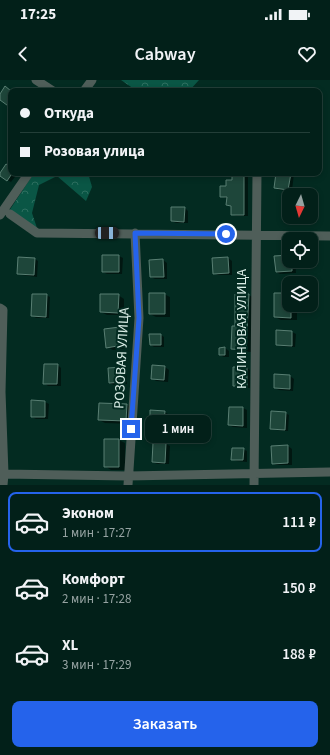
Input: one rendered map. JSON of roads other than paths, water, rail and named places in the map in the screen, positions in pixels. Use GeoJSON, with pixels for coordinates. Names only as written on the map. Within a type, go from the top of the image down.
{"type":"FeatureCollection","features":[{"type":"Feature","properties":{"kind":"street"},"geometry":{"type":"LineString","coordinates":[[36,80],[48,88]]}},
{"type":"Feature","properties":{"kind":"street"},"geometry":{"type":"LineString","coordinates":[[26,176],[3,213],[37,233],[330,236]]}},
{"type":"Feature","properties":{"kind":"street","name":"КАЛИНОВАЯ УЛИЦА"},"geometry":{"type":"LineString","coordinates":[[254,485],[257,176]]}},
{"type":"Feature","properties":{"kind":"street","name":"РОЗОВАЯ УЛИЦА"},"geometry":{"type":"LineString","coordinates":[[128,480],[139,318],[135,233]]}},
{"type":"Feature","properties":{"kind":"street"},"geometry":{"type":"LineString","coordinates":[[0,308],[3,310],[1,392],[4,474],[3,485]]}},
{"type":"Feature","properties":{"kind":"street"},"geometry":{"type":"LineString","coordinates":[[4,474],[128,480],[254,473],[330,472]]}}]}
